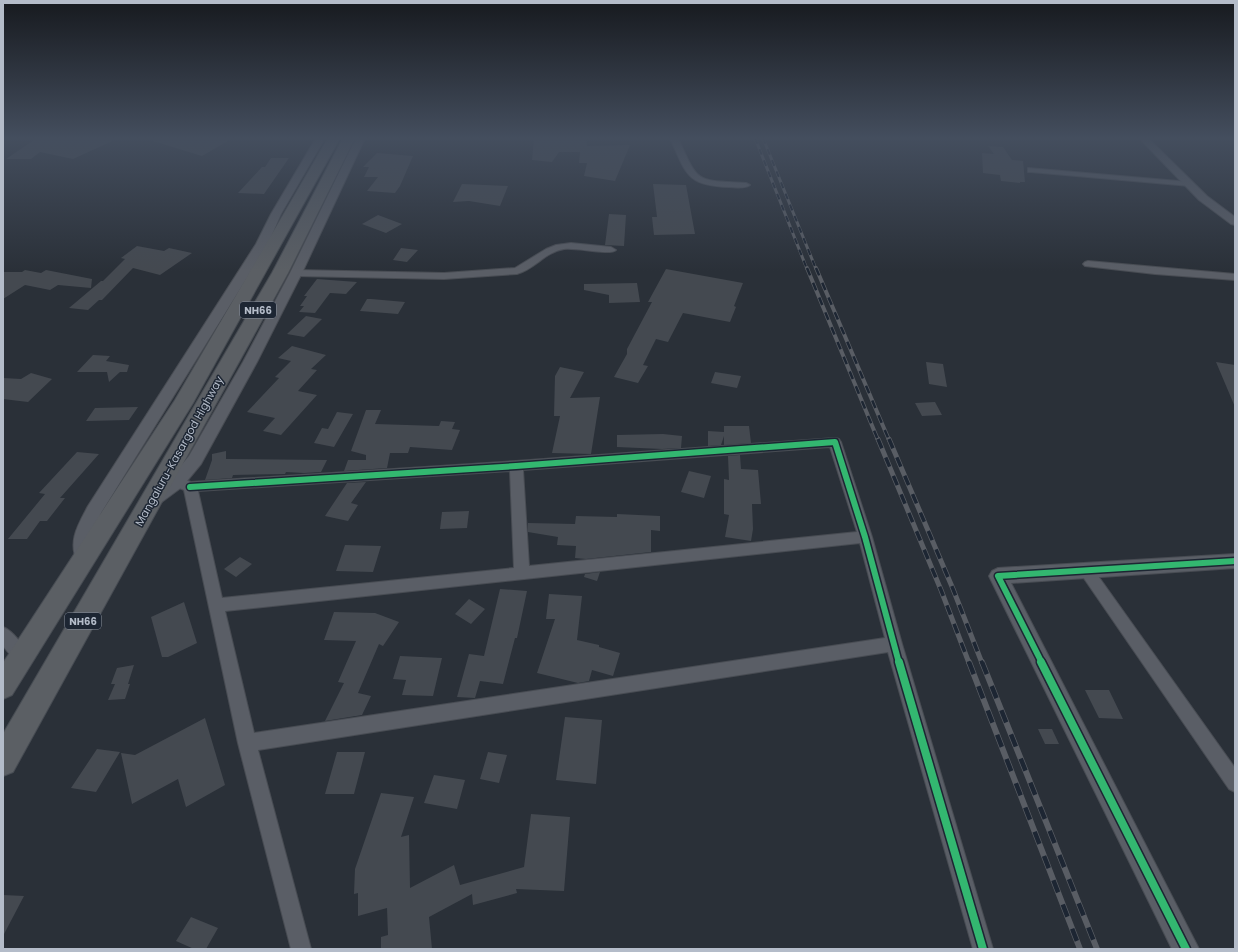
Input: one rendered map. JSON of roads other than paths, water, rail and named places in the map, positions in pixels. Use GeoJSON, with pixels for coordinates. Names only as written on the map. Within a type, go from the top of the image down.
{"type":"FeatureCollection","features":[{"type":"Feature","properties":{"kind":"highway","name":"Mangaluru-Kasargod Highway"},"geometry":{"type":"LineString","coordinates":[[3,686],[183,403],[309,182]]}},
{"type":"Feature","properties":{"kind":"highway","name":"Mangaluru-Kasargod Highway"},"geometry":{"type":"LineString","coordinates":[[3,762],[150,502],[176,483],[326,182]]}},
{"type":"Feature","properties":{"kind":"street"},"geometry":{"type":"LineString","coordinates":[[84,558],[81,540],[94,511],[262,244],[276,214],[295,182]]}},
{"type":"Feature","properties":{"kind":"street"},"geometry":{"type":"LineString","coordinates":[[176,483],[195,460],[250,362],[296,273],[340,182]]}},
{"type":"Feature","properties":{"kind":"street"},"geometry":{"type":"LineString","coordinates":[[713,182],[746,185]]}},
{"type":"Feature","properties":{"kind":"street"},"geometry":{"type":"LineString","coordinates":[[1172,182],[1190,184],[1203,198],[1235,222]]}},
{"type":"Feature","properties":{"kind":"street"},"geometry":{"type":"LineString","coordinates":[[296,273],[444,276],[517,271],[528,267],[548,251],[565,245],[611,250]]}},
{"type":"Feature","properties":{"kind":"street"},"geometry":{"type":"LineString","coordinates":[[1088,264],[1235,277]]}},
{"type":"Feature","properties":{"kind":"street"},"geometry":{"type":"LineString","coordinates":[[176,483],[516,466],[836,442],[865,537],[894,644],[983,949]]}},
{"type":"Feature","properties":{"kind":"street"},"geometry":{"type":"LineString","coordinates":[[516,466],[522,574]]}},
{"type":"Feature","properties":{"kind":"street"},"geometry":{"type":"LineString","coordinates":[[176,483],[216,605],[246,743],[301,949]]}},
{"type":"Feature","properties":{"kind":"street"},"geometry":{"type":"LineString","coordinates":[[216,605],[865,537]]}},
{"type":"Feature","properties":{"kind":"street"},"geometry":{"type":"LineString","coordinates":[[1186,949],[998,576],[1235,561]]}},
{"type":"Feature","properties":{"kind":"street"},"geometry":{"type":"LineString","coordinates":[[1086,570],[1235,783]]}},
{"type":"Feature","properties":{"kind":"street"},"geometry":{"type":"LineString","coordinates":[[3,634],[21,656]]}},
{"type":"Feature","properties":{"kind":"street"},"geometry":{"type":"LineString","coordinates":[[246,743],[894,644]]}},
{"type":"Feature","properties":{"kind":"railway"},"geometry":{"type":"LineString","coordinates":[[773,182],[807,269]]}},
{"type":"Feature","properties":{"kind":"railway"},"geometry":{"type":"LineString","coordinates":[[781,182],[816,269]]}},
{"type":"Feature","properties":{"kind":"railway"},"geometry":{"type":"LineString","coordinates":[[807,268],[878,440]]}},
{"type":"Feature","properties":{"kind":"railway"},"geometry":{"type":"LineString","coordinates":[[816,268],[889,440]]}},
{"type":"Feature","properties":{"kind":"railway"},"geometry":{"type":"LineString","coordinates":[[878,439],[941,590],[969,663]]}},
{"type":"Feature","properties":{"kind":"railway"},"geometry":{"type":"LineString","coordinates":[[889,439],[953,589],[982,663]]}},
{"type":"Feature","properties":{"kind":"railway"},"geometry":{"type":"LineString","coordinates":[[969,662],[1080,949]]}},
{"type":"Feature","properties":{"kind":"railway"},"geometry":{"type":"LineString","coordinates":[[982,662],[1097,949]]}}]}
